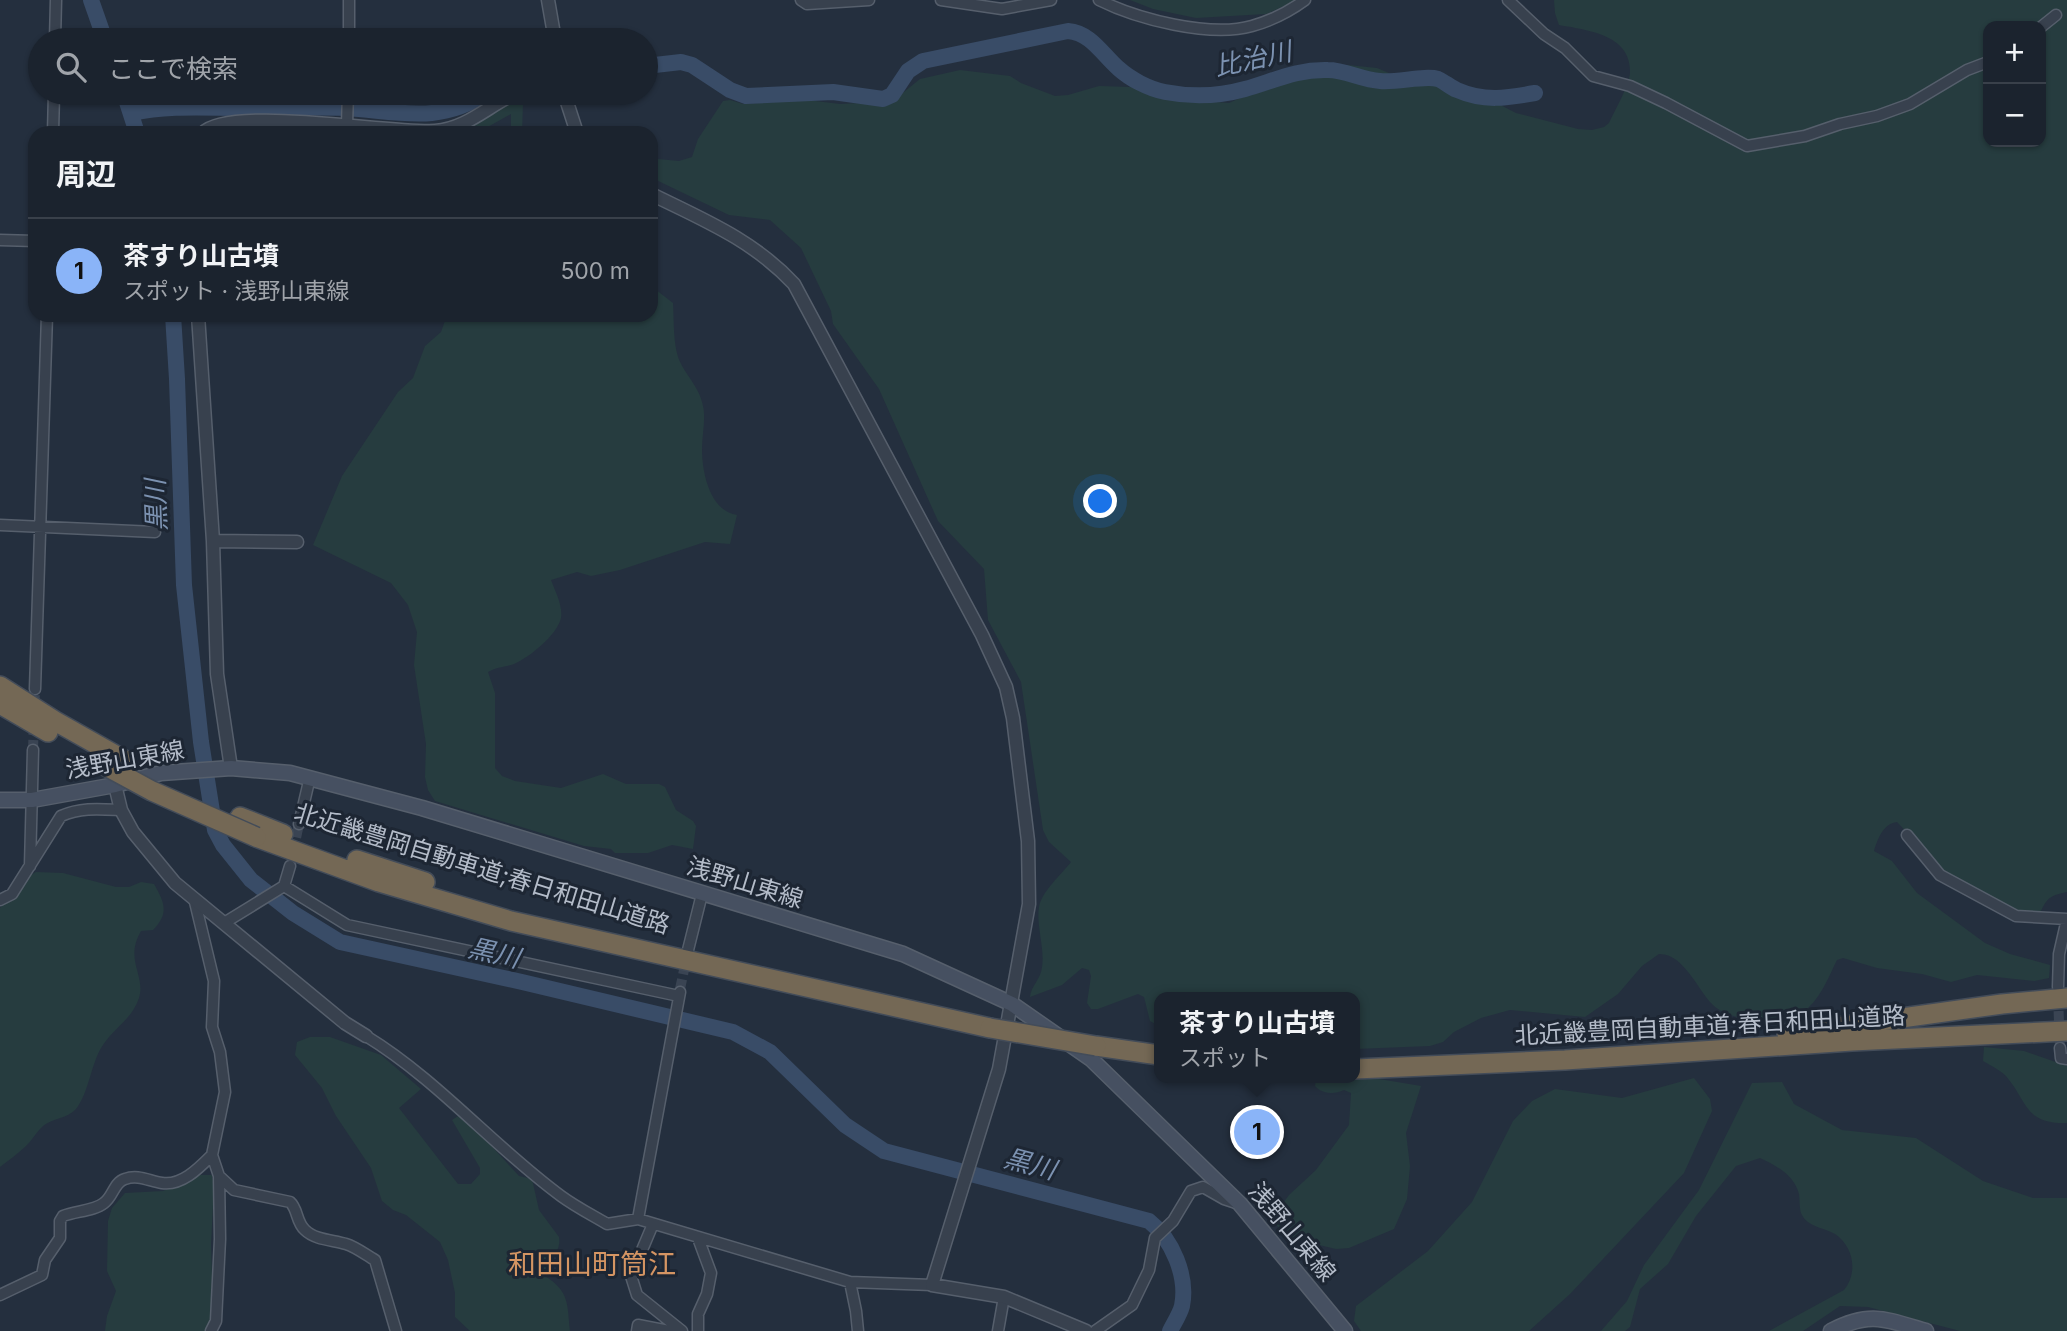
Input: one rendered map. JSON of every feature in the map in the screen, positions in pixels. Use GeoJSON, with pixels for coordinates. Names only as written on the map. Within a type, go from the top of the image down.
{"type":"FeatureCollection","features":[{"type":"Feature","properties":{"kind":"highway"},"geometry":{"type":"LineString","coordinates":[[0,675],[114,760]]}},
{"type":"Feature","properties":{"kind":"highway","name":"北近畿豊岡自動車道;春日和田山道路"},"geometry":{"type":"LineString","coordinates":[[0,686],[114,760],[152,791],[256,838],[379,882],[510,921],[732,971],[990,1028],[1154,1054]]}},
{"type":"Feature","properties":{"kind":"highway","name":"北近畿豊岡自動車道;春日和田山道路"},"geometry":{"type":"LineString","coordinates":[[0,702],[48,732],[240,817],[328,850],[523,912],[732,971]]}},
{"type":"Feature","properties":{"kind":"highway"},"geometry":{"type":"LineString","coordinates":[[1717,1044],[2002,1004],[2062,992]]}},
{"type":"Feature","properties":{"kind":"highway","name":"北近畿豊岡自動車道;春日和田山道路"},"geometry":{"type":"LineString","coordinates":[[1360,1059],[1565,1054],[2067,1026]]}},
{"type":"Feature","properties":{"kind":"highway","name":"北近畿豊岡自動車道;春日和田山道路"},"geometry":{"type":"LineString","coordinates":[[1360,1069],[1565,1060],[1969,1035],[2065,1044]]}},
{"type":"Feature","properties":{"kind":"main road","name":"浅野山東線"},"geometry":{"type":"LineString","coordinates":[[0,800],[32,800],[115,785],[161,772],[230,768],[310,777],[422,808],[903,954],[1012,1004],[1091,1059],[1240,1204],[1345,1331]]}},
{"type":"Feature","properties":{"kind":"main road"},"geometry":{"type":"LineString","coordinates":[[1831,1331],[1849,1322],[1874,1317],[1926,1331]]}},
{"type":"Feature","properties":{"kind":"street"},"geometry":{"type":"LineString","coordinates":[[55,28],[56,0]]}},
{"type":"Feature","properties":{"kind":"street"},"geometry":{"type":"LineString","coordinates":[[349,0],[349,28]]}},
{"type":"Feature","properties":{"kind":"street"},"geometry":{"type":"LineString","coordinates":[[548,0],[553,28]]}},
{"type":"Feature","properties":{"kind":"street"},"geometry":{"type":"LineString","coordinates":[[801,0],[807,4],[869,0]]}},
{"type":"Feature","properties":{"kind":"street"},"geometry":{"type":"LineString","coordinates":[[941,0],[1002,9],[1051,0]]}},
{"type":"Feature","properties":{"kind":"street"},"geometry":{"type":"LineString","coordinates":[[1099,0],[1140,17],[1192,27],[1231,29],[1252,26],[1305,0]]}},
{"type":"Feature","properties":{"kind":"street"},"geometry":{"type":"LineString","coordinates":[[1508,0],[1544,34],[1565,48],[1593,76],[1630,86],[1747,146],[1805,136],[1840,124],[1877,116],[1910,104],[1967,70],[1983,64]]}},
{"type":"Feature","properties":{"kind":"street"},"geometry":{"type":"LineString","coordinates":[[2046,23],[2056,15]]}},
{"type":"Feature","properties":{"kind":"street"},"geometry":{"type":"LineString","coordinates":[[53,126],[54,105]]}},
{"type":"Feature","properties":{"kind":"street"},"geometry":{"type":"LineString","coordinates":[[347,124],[348,105]]}},
{"type":"Feature","properties":{"kind":"street"},"geometry":{"type":"LineString","coordinates":[[461,126],[496,105]]}},
{"type":"Feature","properties":{"kind":"street"},"geometry":{"type":"LineString","coordinates":[[568,105],[575,126]]}},
{"type":"Feature","properties":{"kind":"street"},"geometry":{"type":"LineString","coordinates":[[211,126],[236,121],[372,126]]}},
{"type":"Feature","properties":{"kind":"street"},"geometry":{"type":"LineString","coordinates":[[658,197],[733,234],[773,261],[794,284],[982,635],[1006,687],[1021,769],[1030,880],[1029,904],[999,1069],[932,1286]]}},
{"type":"Feature","properties":{"kind":"street"},"geometry":{"type":"LineString","coordinates":[[0,240],[28,241]]}},
{"type":"Feature","properties":{"kind":"street"},"geometry":{"type":"LineString","coordinates":[[35,689],[47,322]]}},
{"type":"Feature","properties":{"kind":"street"},"geometry":{"type":"LineString","coordinates":[[198,322],[214,541],[217,674],[230,768]]}},
{"type":"Feature","properties":{"kind":"street"},"geometry":{"type":"LineString","coordinates":[[0,524],[155,532]]}},
{"type":"Feature","properties":{"kind":"street"},"geometry":{"type":"LineString","coordinates":[[214,541],[297,542]]}},
{"type":"Feature","properties":{"kind":"street"},"geometry":{"type":"LineString","coordinates":[[30,869],[33,750]]}},
{"type":"Feature","properties":{"kind":"street"},"geometry":{"type":"LineString","coordinates":[[299,824],[310,777]]}},
{"type":"Feature","properties":{"kind":"street"},"geometry":{"type":"LineString","coordinates":[[115,785],[121,810],[133,832],[153,858],[195,902],[345,1023],[384,1047],[426,1080],[563,1198],[607,1224],[638,1219],[850,1282],[932,1286],[1004,1297],[1086,1331]]}},
{"type":"Feature","properties":{"kind":"street"},"geometry":{"type":"LineString","coordinates":[[0,900],[12,894],[61,816],[83,809],[121,810]]}},
{"type":"Feature","properties":{"kind":"street"},"geometry":{"type":"LineString","coordinates":[[1907,835],[1940,875],[2016,916],[2067,919],[2059,954],[2062,992]]}},
{"type":"Feature","properties":{"kind":"street"},"geometry":{"type":"LineString","coordinates":[[224,923],[284,886],[290,866]]}},
{"type":"Feature","properties":{"kind":"street"},"geometry":{"type":"LineString","coordinates":[[284,886],[347,925],[679,992],[638,1219]]}},
{"type":"Feature","properties":{"kind":"street"},"geometry":{"type":"LineString","coordinates":[[688,950],[702,894]]}},
{"type":"Feature","properties":{"kind":"street"},"geometry":{"type":"LineString","coordinates":[[195,902],[215,981],[212,1027],[220,1052],[225,1092],[212,1156],[219,1176],[220,1239],[216,1321],[211,1331]]}},
{"type":"Feature","properties":{"kind":"street"},"geometry":{"type":"LineString","coordinates":[[0,1295],[42,1275],[45,1260],[60,1238],[60,1221],[63,1216],[105,1203],[120,1181],[126,1178],[146,1178],[172,1183],[194,1173],[212,1156]]}},
{"type":"Feature","properties":{"kind":"street"},"geometry":{"type":"LineString","coordinates":[[219,1176],[234,1189],[290,1202],[305,1231],[349,1245],[375,1260],[396,1331]]}},
{"type":"Feature","properties":{"kind":"street"},"geometry":{"type":"LineString","coordinates":[[1096,1331],[1132,1305],[1149,1270],[1155,1238],[1173,1221],[1191,1191],[1203,1187],[1224,1199],[1240,1204]]}},
{"type":"Feature","properties":{"kind":"street"},"geometry":{"type":"LineString","coordinates":[[653,1224],[631,1276],[637,1295],[682,1331]]}},
{"type":"Feature","properties":{"kind":"street"},"geometry":{"type":"LineString","coordinates":[[698,1238],[711,1273],[707,1294],[698,1314],[698,1331]]}},
{"type":"Feature","properties":{"kind":"street"},"geometry":{"type":"LineString","coordinates":[[850,1282],[858,1331]]}},
{"type":"Feature","properties":{"kind":"street"},"geometry":{"type":"LineString","coordinates":[[998,1331],[1004,1297]]}},
{"type":"Feature","properties":{"kind":"street"},"geometry":{"type":"LineString","coordinates":[[636,1331],[638,1325],[669,1331]]}},
{"type":"Feature","properties":{"kind":"green space"},"geometry":{"type":"Polygon","coordinates":[[[1130,0],[1298,0],[1266,14],[1196,18],[1153,9],[1130,0]]]}},
{"type":"Feature","properties":{"kind":"green space"},"geometry":{"type":"Polygon","coordinates":[[[1554,0],[2067,0],[2067,892],[2051,897],[2038,917],[2026,920],[1958,886],[1897,822],[1885,829],[1874,851],[1892,861],[1917,893],[1985,943],[2010,954],[2050,965],[2049,978],[2034,981],[1977,975],[1951,982],[1922,974],[1877,968],[1843,958],[1837,960],[1821,991],[1809,1007],[1789,1017],[1760,1020],[1732,1016],[1721,1011],[1712,1004],[1683,966],[1668,955],[1659,954],[1642,966],[1618,994],[1585,1017],[1510,1010],[1481,1018],[1454,1032],[1443,1042],[1430,1046],[1360,1049],[1360,992],[1154,992],[1154,1023],[1150,1021],[1144,997],[1138,994],[1098,1009],[1091,1009],[1087,1003],[1091,976],[1089,970],[1082,968],[1062,985],[1030,997],[1042,967],[1039,907],[1048,889],[1071,862],[1049,842],[1043,830],[1021,682],[988,620],[984,569],[938,521],[879,389],[833,324],[831,311],[801,248],[770,220],[729,215],[658,181],[658,159],[679,161],[692,157],[698,139],[723,101],[743,104],[807,100],[840,104],[880,102],[899,96],[920,79],[960,70],[1010,76],[1055,96],[1099,86],[1129,87],[1149,89],[1167,98],[1229,103],[1289,76],[1326,65],[1348,65],[1377,68],[1396,76],[1444,79],[1516,113],[1592,130],[1609,123],[1628,83],[1630,72],[1623,49],[1605,36],[1559,25],[1554,0]]]}},
{"type":"Feature","properties":{"kind":"green space"},"geometry":{"type":"Polygon","coordinates":[[[502,105],[523,105],[522,126],[511,126],[511,114],[490,126],[465,126],[502,105]]]}},
{"type":"Feature","properties":{"kind":"green space"},"geometry":{"type":"Polygon","coordinates":[[[658,291],[673,303],[674,337],[678,357],[699,393],[703,406],[702,449],[709,490],[720,506],[737,515],[730,544],[705,542],[620,570],[591,576],[577,572],[551,580],[561,608],[561,618],[554,631],[542,645],[520,661],[488,672],[495,693],[495,768],[502,776],[515,781],[561,788],[603,774],[626,784],[659,784],[665,787],[676,810],[696,826],[693,849],[672,845],[648,853],[615,853],[611,849],[584,846],[435,801],[428,790],[425,777],[426,744],[414,665],[417,632],[408,605],[391,583],[313,545],[342,476],[398,392],[413,378],[425,346],[441,332],[445,322],[658,322],[658,291]]]}},
{"type":"Feature","properties":{"kind":"green space"},"geometry":{"type":"Polygon","coordinates":[[[36,872],[63,873],[116,887],[129,887],[141,882],[154,884],[164,908],[161,919],[153,930],[141,931],[136,941],[134,950],[140,990],[136,1005],[99,1052],[84,1095],[76,1109],[43,1126],[27,1145],[0,1167],[0,908],[24,879],[36,872]]]}},
{"type":"Feature","properties":{"kind":"green space"},"geometry":{"type":"Polygon","coordinates":[[[310,1037],[330,1037],[381,1055],[421,1089],[399,1108],[458,1184],[471,1184],[480,1174],[480,1168],[452,1120],[458,1116],[465,1117],[519,1176],[532,1179],[539,1210],[559,1237],[558,1248],[545,1276],[559,1288],[566,1299],[570,1331],[470,1331],[455,1317],[455,1293],[448,1260],[440,1242],[406,1215],[393,1210],[382,1201],[371,1168],[336,1116],[322,1088],[295,1055],[297,1042],[310,1037]]]}},
{"type":"Feature","properties":{"kind":"green space"},"geometry":{"type":"Polygon","coordinates":[[[1984,1047],[2024,1051],[2067,1066],[2067,1123],[2042,1120],[2029,1110],[2006,1076],[1983,1061],[1984,1047]]]}},
{"type":"Feature","properties":{"kind":"green space"},"geometry":{"type":"Polygon","coordinates":[[[1360,1076],[1421,1086],[1406,1133],[1410,1166],[1407,1199],[1394,1229],[1349,1248],[1336,1249],[1294,1239],[1283,1233],[1275,1223],[1278,1210],[1289,1195],[1316,1170],[1349,1125],[1351,1093],[1344,1090],[1325,1092],[1315,1086],[1315,1083],[1360,1083],[1360,1076]]]}},
{"type":"Feature","properties":{"kind":"green space"},"geometry":{"type":"Polygon","coordinates":[[[1694,1078],[1710,1099],[1712,1111],[1684,1173],[1570,1294],[1529,1331],[1361,1331],[1354,1321],[1356,1306],[1428,1251],[1472,1202],[1513,1121],[1532,1101],[1555,1089],[1622,1098],[1694,1078]]]}},
{"type":"Feature","properties":{"kind":"green space"},"geometry":{"type":"Polygon","coordinates":[[[1782,1082],[1794,1104],[1842,1130],[1916,1138],[1983,1181],[2033,1198],[2067,1198],[2067,1331],[1960,1331],[1868,1307],[1840,1306],[1803,1331],[1769,1331],[1844,1290],[1851,1276],[1852,1260],[1841,1239],[1812,1225],[1802,1215],[1797,1187],[1789,1176],[1760,1158],[1736,1166],[1696,1216],[1668,1264],[1640,1289],[1630,1327],[1625,1331],[1601,1331],[1627,1301],[1644,1265],[1699,1190],[1752,1083],[1782,1082]]]}},
{"type":"Feature","properties":{"kind":"green space"},"geometry":{"type":"Polygon","coordinates":[[[200,1175],[212,1175],[214,1187],[211,1244],[212,1275],[217,1301],[208,1331],[105,1331],[116,1291],[107,1271],[108,1221],[112,1208],[125,1193],[163,1191],[200,1175]]]}},
{"type":"Feature","properties":{"kind":"waterway","name":"黒川"},"geometry":{"type":"LineString","coordinates":[[91,0],[101,28]]}},
{"type":"Feature","properties":{"kind":"waterway","name":"比治川"},"geometry":{"type":"LineString","coordinates":[[658,65],[681,62],[692,65],[730,90],[746,96],[833,92],[883,99],[892,95],[908,71],[923,61],[1068,31],[1090,40],[1134,80],[1153,89],[1175,94],[1226,93],[1295,73],[1316,70],[1341,72],[1380,81],[1432,78],[1467,94],[1486,98],[1535,93]]}},
{"type":"Feature","properties":{"kind":"waterway","name":"黒川"},"geometry":{"type":"LineString","coordinates":[[128,105],[135,126]]}},
{"type":"Feature","properties":{"kind":"waterway","name":"比治川"},"geometry":{"type":"LineString","coordinates":[[132,113],[174,108],[346,108],[418,114],[435,113],[463,105]]}},
{"type":"Feature","properties":{"kind":"waterway","name":"黒川"},"geometry":{"type":"LineString","coordinates":[[173,322],[184,585],[201,742],[215,830],[223,845],[251,880],[293,913],[340,942],[733,1032],[770,1052],[845,1125],[884,1151],[1149,1221],[1171,1248],[1183,1283],[1182,1306],[1170,1331]]}},
{"type":"Feature","properties":{"kind":"tunnel"},"geometry":{"type":"LineString","coordinates":[[33,750],[35,689]]}},
{"type":"Feature","properties":{"kind":"tunnel"},"geometry":{"type":"LineString","coordinates":[[293,852],[299,824]]}},
{"type":"Feature","properties":{"kind":"tunnel"},"geometry":{"type":"LineString","coordinates":[[680,989],[687,956]]}},
{"type":"Feature","properties":{"kind":"tunnel"},"geometry":{"type":"LineString","coordinates":[[2058,996],[2060,1048]]}},
{"type":"Feature","properties":{"kind":"place","name":"茶すり山古墳"},"geometry":{"type":"Point","coordinates":[1257,1132]}},
{"type":"Feature","properties":{"kind":"district","name":"和田山町筒江"},"geometry":{"type":"Point","coordinates":[592,1264]}}]}
